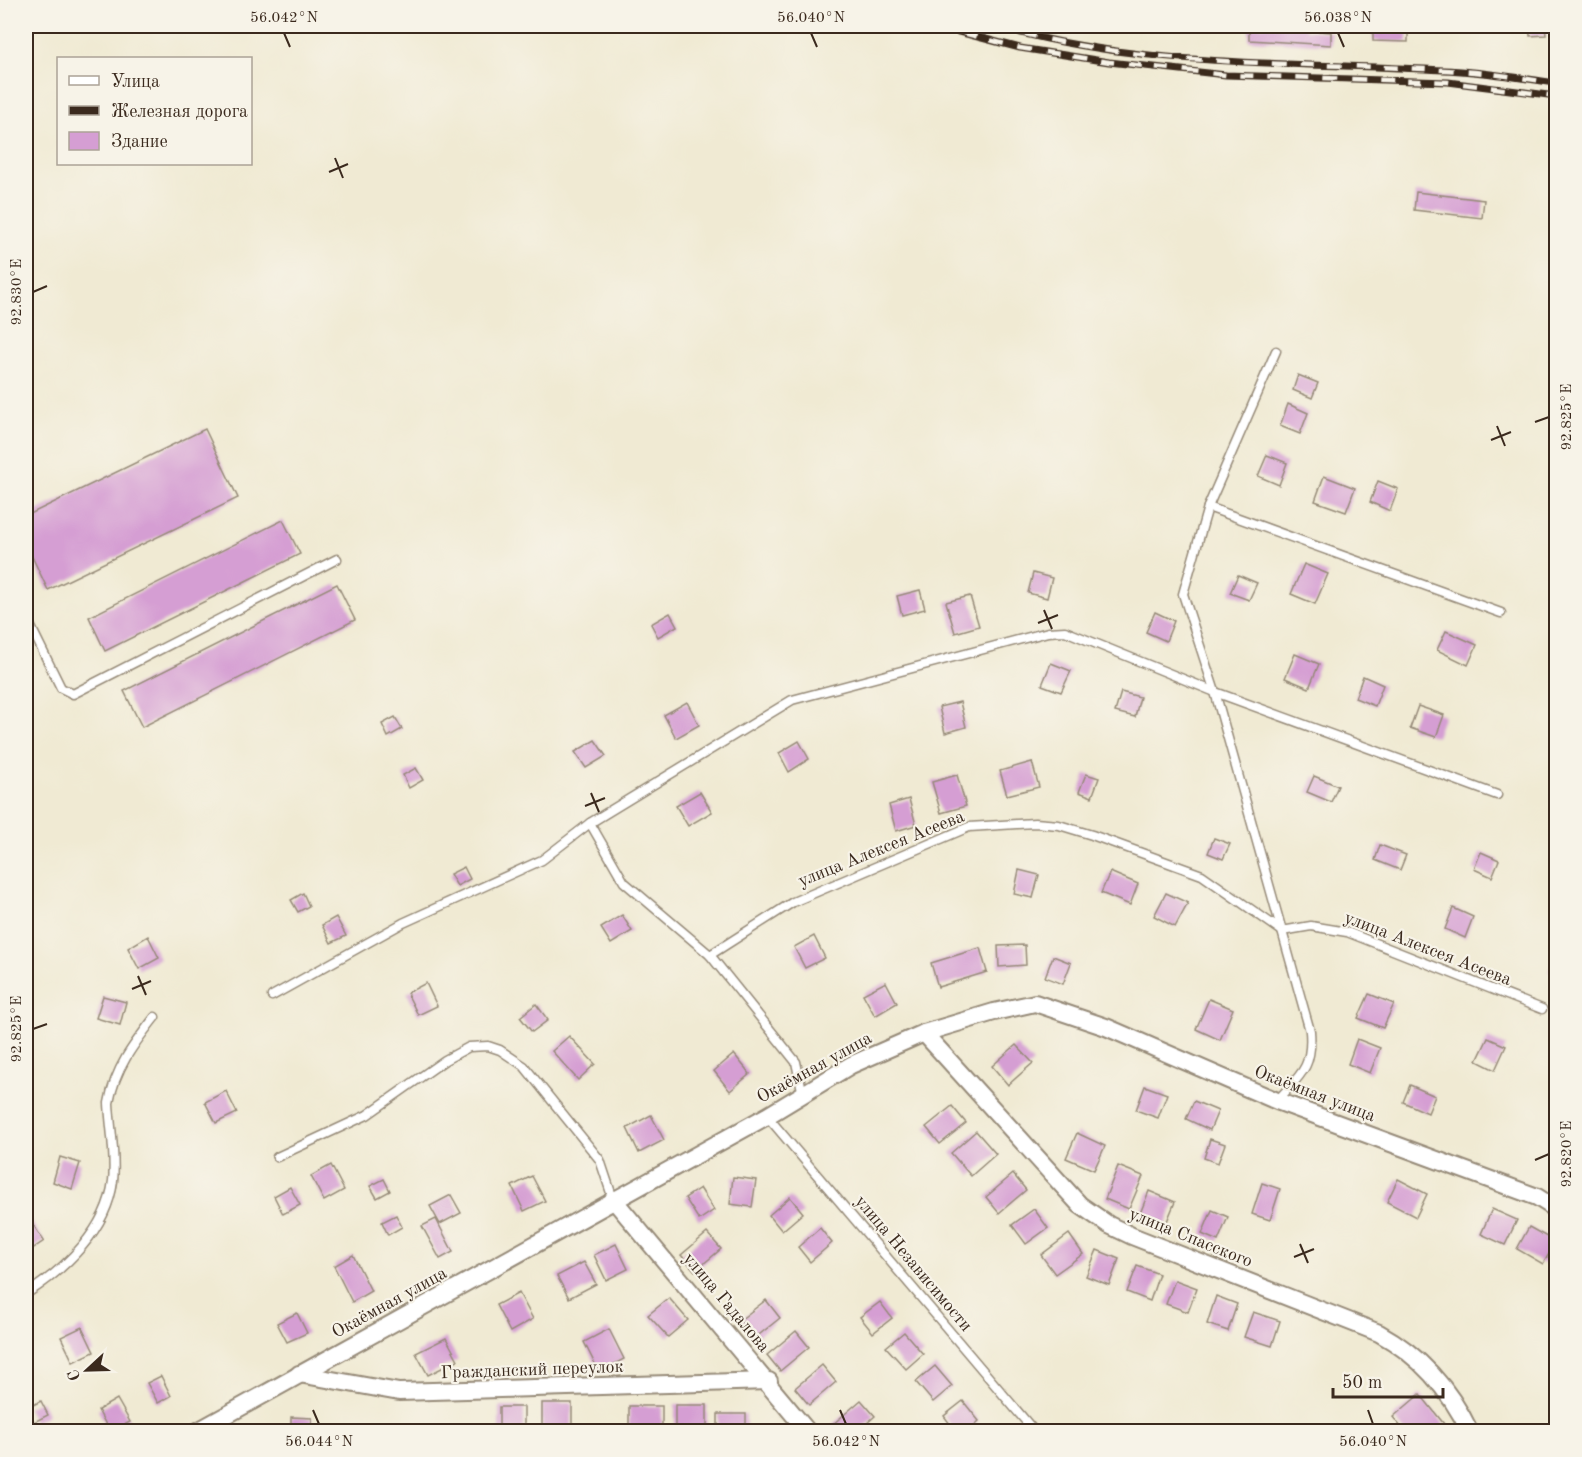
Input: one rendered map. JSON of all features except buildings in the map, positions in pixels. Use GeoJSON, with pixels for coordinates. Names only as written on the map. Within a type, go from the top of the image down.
{"type":"FeatureCollection","features":[{"type":"Feature","properties":{"kind":"street","name":"Окаёмная улица"},"geometry":{"type":"LineString","coordinates":[[196,1431],[766,1116],[852,1065],[924,1034],[994,1012],[1035,1003],[1106,1027],[1277,1101],[1537,1197],[1557,1209]]}},
{"type":"Feature","properties":{"kind":"street","name":"улица Спасского"},"geometry":{"type":"LineString","coordinates":[[924,1034],[1080,1205],[1109,1225],[1132,1236],[1379,1333],[1405,1347],[1444,1388],[1459,1408],[1470,1431]]}},
{"type":"Feature","properties":{"kind":"street","name":"улица Гадалова"},"geometry":{"type":"LineString","coordinates":[[614,1199],[808,1431]]}},
{"type":"Feature","properties":{"kind":"street","name":"Гражданский переулок"},"geometry":{"type":"LineString","coordinates":[[298,1374],[399,1392],[768,1382]]}},
{"type":"Feature","properties":{"kind":"lane"},"geometry":{"type":"LineString","coordinates":[[1276,351],[1208,507],[1183,594],[1215,692],[1310,1031],[1312,1052],[1306,1069],[1277,1101]]}},
{"type":"Feature","properties":{"kind":"lane"},"geometry":{"type":"LineString","coordinates":[[1208,507],[1501,613]]}},
{"type":"Feature","properties":{"kind":"lane"},"geometry":{"type":"LineString","coordinates":[[26,617],[61,688],[74,694],[337,559]]}},
{"type":"Feature","properties":{"kind":"lane"},"geometry":{"type":"LineString","coordinates":[[272,996],[403,923],[542,860],[590,823],[792,700],[1048,632],[1065,631],[1215,692],[1497,795]]}},
{"type":"Feature","properties":{"kind":"lane"},"geometry":{"type":"LineString","coordinates":[[590,823],[624,882],[710,955],[796,1062],[802,1095]]}},
{"type":"Feature","properties":{"kind":"lane","name":"улица Алексея Асеева"},"geometry":{"type":"LineString","coordinates":[[710,955],[793,902],[969,827],[1035,823],[1059,825],[1092,835],[1202,875],[1282,931],[1311,926],[1347,932],[1542,1009]]}},
{"type":"Feature","properties":{"kind":"lane"},"geometry":{"type":"LineString","coordinates":[[26,1294],[60,1269],[97,1227],[113,1180],[109,1102],[111,1090],[123,1058],[154,1017]]}},
{"type":"Feature","properties":{"kind":"lane"},"geometry":{"type":"LineString","coordinates":[[277,1157],[367,1115],[445,1060],[469,1047],[488,1046],[500,1050],[524,1066],[600,1160],[614,1199]]}},
{"type":"Feature","properties":{"kind":"lane","name":"улица Независимости"},"geometry":{"type":"LineString","coordinates":[[766,1116],[1035,1431]]}},
{"type":"Feature","properties":{"kind":"railway"},"geometry":{"type":"LineString","coordinates":[[936,26],[1020,48],[1109,62],[1226,75],[1448,82],[1556,96]]}},
{"type":"Feature","properties":{"kind":"railway"},"geometry":{"type":"LineString","coordinates":[[995,26],[1052,40],[1168,57],[1461,71],[1556,83]]}}]}
